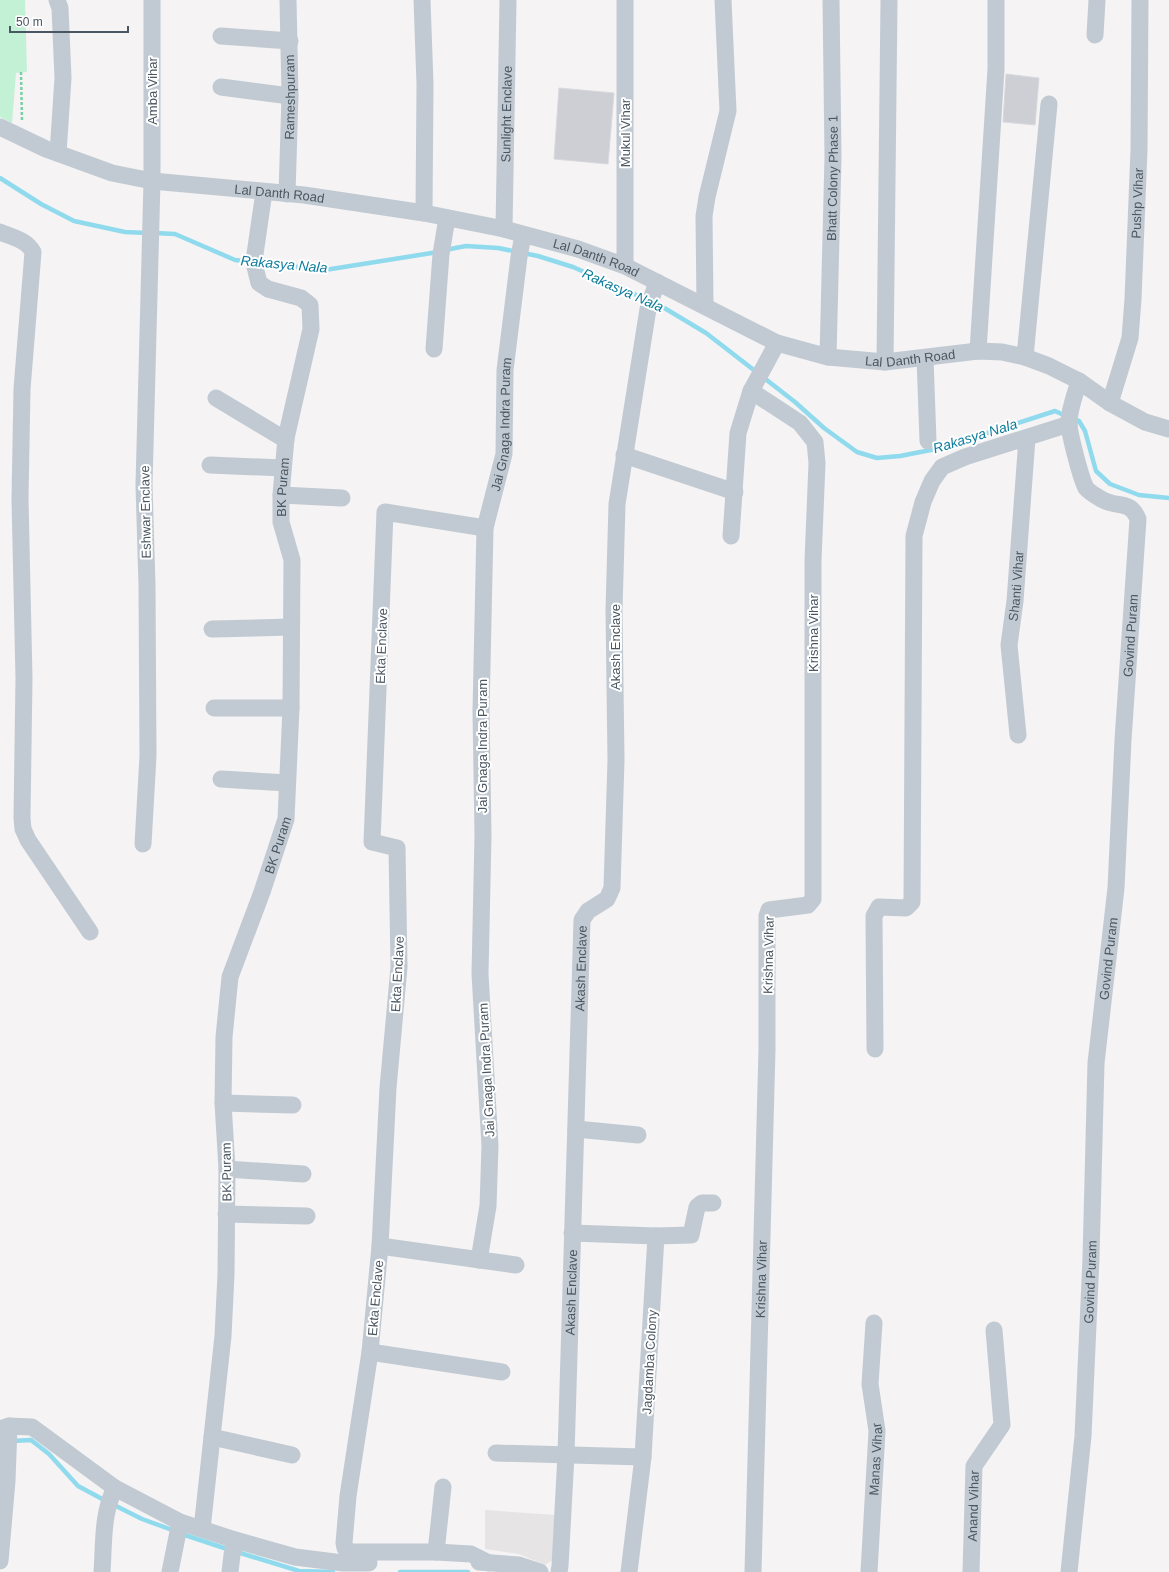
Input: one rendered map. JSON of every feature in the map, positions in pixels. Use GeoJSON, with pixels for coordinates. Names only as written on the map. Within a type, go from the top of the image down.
{"type":"FeatureCollection","features":[{"type":"Feature","properties":{"kind":"street"},"geometry":{"type":"LineString","coordinates":[[57,0],[60,8],[63,78],[58,153]]}},
{"type":"Feature","properties":{"kind":"street","name":"Amba Vihar"},"geometry":{"type":"LineString","coordinates":[[152,0],[152,181]]}},
{"type":"Feature","properties":{"kind":"street","name":"Rameshpuram"},"geometry":{"type":"LineString","coordinates":[[287,194],[290,96],[288,0]]}},
{"type":"Feature","properties":{"kind":"street"},"geometry":{"type":"LineString","coordinates":[[422,0],[425,84],[424,213]]}},
{"type":"Feature","properties":{"kind":"street","name":"Sunlight Enclave"},"geometry":{"type":"LineString","coordinates":[[504,229],[508,0]]}},
{"type":"Feature","properties":{"kind":"street","name":"Mukul Vihar"},"geometry":{"type":"LineString","coordinates":[[625,0],[625,266]]}},
{"type":"Feature","properties":{"kind":"street"},"geometry":{"type":"LineString","coordinates":[[705,305],[704,216],[707,197],[728,111],[723,0]]}},
{"type":"Feature","properties":{"kind":"street","name":"Bhatt Colony Phase 1"},"geometry":{"type":"LineString","coordinates":[[828,357],[833,157],[831,0]]}},
{"type":"Feature","properties":{"kind":"street"},"geometry":{"type":"LineString","coordinates":[[886,362],[889,0]]}},
{"type":"Feature","properties":{"kind":"street"},"geometry":{"type":"LineString","coordinates":[[978,351],[996,69],[996,0]]}},
{"type":"Feature","properties":{"kind":"street"},"geometry":{"type":"LineString","coordinates":[[1095,35],[1097,0]]}},
{"type":"Feature","properties":{"kind":"street","name":"Pushp Vihar"},"geometry":{"type":"LineString","coordinates":[[1110,403],[1130,338],[1139,150],[1140,0]]}},
{"type":"Feature","properties":{"kind":"street"},"geometry":{"type":"LineString","coordinates":[[220,36],[290,41]]}},
{"type":"Feature","properties":{"kind":"street"},"geometry":{"type":"LineString","coordinates":[[221,87],[290,96]]}},
{"type":"Feature","properties":{"kind":"street"},"geometry":{"type":"LineString","coordinates":[[1025,357],[1049,104]]}},
{"type":"Feature","properties":{"kind":"street","name":"Lal Danth Road"},"geometry":{"type":"LineString","coordinates":[[0,127],[58,153],[112,173],[152,181],[287,194],[424,213],[504,229],[521,245],[578,249],[625,266],[653,295],[705,305],[777,343],[828,357],[886,362],[978,351],[1002,352],[1025,357],[1049,366],[1079,382],[1110,403],[1145,422],[1169,429]]}},
{"type":"Feature","properties":{"kind":"street","name":"Eshwar Enclave"},"geometry":{"type":"LineString","coordinates":[[144,844],[148,756],[147,585],[144,485],[152,181]]}},
{"type":"Feature","properties":{"kind":"street","name":"BK Puram"},"geometry":{"type":"LineString","coordinates":[[202,1529],[223,1336],[226,1274],[227,1169],[223,1103],[224,1037],[230,977],[262,892],[286,820],[291,708],[292,560],[281,522],[281,495],[286,440],[311,329],[310,305],[301,298],[268,289],[260,283],[255,260],[264,192]]}},
{"type":"Feature","properties":{"kind":"street"},"geometry":{"type":"LineString","coordinates":[[434,349],[442,251],[447,218]]}},
{"type":"Feature","properties":{"kind":"street"},"geometry":{"type":"LineString","coordinates":[[0,232],[26,242],[33,252],[22,389],[20,499],[24,678],[23,829],[28,840],[90,932]]}},
{"type":"Feature","properties":{"kind":"street","name":"Jai Gnaga Indra Puram"},"geometry":{"type":"LineString","coordinates":[[479,1260],[488,1206],[490,1146],[480,974],[483,835],[481,711],[485,528],[504,454],[505,370],[521,245]]}},
{"type":"Feature","properties":{"kind":"street","name":"Akash Enclave"},"geometry":{"type":"LineString","coordinates":[[558,1572],[560,1566],[566,1455],[582,920],[588,911],[608,898],[612,888],[616,760],[614,610],[617,504],[624,455],[653,295]]}},
{"type":"Feature","properties":{"kind":"street"},"geometry":{"type":"LineString","coordinates":[[731,536],[738,433],[751,388],[777,343]]}},
{"type":"Feature","properties":{"kind":"street"},"geometry":{"type":"LineString","coordinates":[[925,358],[928,441]]}},
{"type":"Feature","properties":{"kind":"street","name":"Govind Puram"},"geometry":{"type":"LineString","coordinates":[[1069,1572],[1083,1436],[1091,1258],[1096,1063],[1116,888],[1123,740],[1138,519],[1135,512],[1129,507],[1105,501],[1087,490],[1082,479],[1069,424],[1072,406],[1079,382]]}},
{"type":"Feature","properties":{"kind":"street","name":"Krishna Vihar"},"geometry":{"type":"LineString","coordinates":[[751,388],[800,423],[815,442],[817,463],[813,561],[813,899],[808,905],[769,910],[767,916],[767,1049],[753,1572]]}},
{"type":"Feature","properties":{"kind":"street"},"geometry":{"type":"LineString","coordinates":[[216,398],[286,440]]}},
{"type":"Feature","properties":{"kind":"street"},"geometry":{"type":"LineString","coordinates":[[875,1049],[874,916],[880,907],[906,908],[912,902],[914,536],[922,502],[932,481],[942,467],[965,457],[1069,424]]}},
{"type":"Feature","properties":{"kind":"street","name":"Shanti Vihar"},"geometry":{"type":"LineString","coordinates":[[1018,735],[1009,645],[1015,601],[1028,438]]}},
{"type":"Feature","properties":{"kind":"street"},"geometry":{"type":"LineString","coordinates":[[624,455],[735,492]]}},
{"type":"Feature","properties":{"kind":"street"},"geometry":{"type":"LineString","coordinates":[[210,466],[283,468]]}},
{"type":"Feature","properties":{"kind":"street"},"geometry":{"type":"LineString","coordinates":[[281,495],[342,498]]}},
{"type":"Feature","properties":{"kind":"street","name":"Ekta Enclave"},"geometry":{"type":"LineString","coordinates":[[345,1564],[344,1543],[348,1496],[370,1352],[380,1246],[388,1088],[396,1009],[399,959],[397,848],[372,842],[385,512],[485,528]]}},
{"type":"Feature","properties":{"kind":"street"},"geometry":{"type":"LineString","coordinates":[[212,629],[291,626]]}},
{"type":"Feature","properties":{"kind":"street"},"geometry":{"type":"LineString","coordinates":[[214,708],[291,708]]}},
{"type":"Feature","properties":{"kind":"street"},"geometry":{"type":"LineString","coordinates":[[221,779],[287,783]]}},
{"type":"Feature","properties":{"kind":"street"},"geometry":{"type":"LineString","coordinates":[[223,1103],[293,1105]]}},
{"type":"Feature","properties":{"kind":"street"},"geometry":{"type":"LineString","coordinates":[[576,1129],[638,1135]]}},
{"type":"Feature","properties":{"kind":"street"},"geometry":{"type":"LineString","coordinates":[[227,1169],[303,1174]]}},
{"type":"Feature","properties":{"kind":"street"},"geometry":{"type":"LineString","coordinates":[[572,1233],[692,1236],[697,1208],[702,1203],[713,1203]]}},
{"type":"Feature","properties":{"kind":"street"},"geometry":{"type":"LineString","coordinates":[[226,1214],[307,1216]]}},
{"type":"Feature","properties":{"kind":"street","name":"Jagdamba Colony"},"geometry":{"type":"LineString","coordinates":[[629,1572],[643,1457],[656,1236]]}},
{"type":"Feature","properties":{"kind":"street"},"geometry":{"type":"LineString","coordinates":[[380,1246],[516,1265]]}},
{"type":"Feature","properties":{"kind":"street","name":"Manas Vihar"},"geometry":{"type":"LineString","coordinates":[[869,1572],[877,1431],[870,1384],[874,1323]]}},
{"type":"Feature","properties":{"kind":"street","name":"Anand Vihar"},"geometry":{"type":"LineString","coordinates":[[971,1572],[974,1466],[1002,1425],[994,1330]]}},
{"type":"Feature","properties":{"kind":"street"},"geometry":{"type":"LineString","coordinates":[[370,1352],[502,1372]]}},
{"type":"Feature","properties":{"kind":"street"},"geometry":{"type":"LineString","coordinates":[[0,1561],[7,1481],[6,1434],[32,1427],[111,1498],[178,1530],[202,1529],[233,1553],[295,1557],[345,1564],[478,1566],[519,1565],[540,1572]]}},
{"type":"Feature","properties":{"kind":"street"},"geometry":{"type":"LineString","coordinates":[[212,1437],[292,1454]]}},
{"type":"Feature","properties":{"kind":"street"},"geometry":{"type":"LineString","coordinates":[[496,1453],[643,1457]]}},
{"type":"Feature","properties":{"kind":"street"},"geometry":{"type":"LineString","coordinates":[[436,1552],[443,1488]]}},
{"type":"Feature","properties":{"kind":"street"},"geometry":{"type":"LineString","coordinates":[[102,1572],[111,1498]]}},
{"type":"Feature","properties":{"kind":"street"},"geometry":{"type":"LineString","coordinates":[[170,1572],[178,1530]]}},
{"type":"Feature","properties":{"kind":"street"},"geometry":{"type":"LineString","coordinates":[[345,1564],[436,1552],[471,1554],[478,1566]]}},
{"type":"Feature","properties":{"kind":"path"},"geometry":{"type":"LineString","coordinates":[[21,72],[22,138]]}},
{"type":"Feature","properties":{"kind":"shaded area"},"geometry":{"type":"Polygon","coordinates":[[[485,1510],[555,1515],[553,1560],[545,1565],[519,1554],[485,1549],[485,1510]]]}},
{"type":"Feature","properties":{"kind":"green space"},"geometry":{"type":"Polygon","coordinates":[[[0,0],[25,0],[27,72],[16,73],[12,123],[0,117],[0,0]]]}},
{"type":"Feature","properties":{"kind":"building"},"geometry":{"type":"Polygon","coordinates":[[[1006,74],[1039,78],[1035,125],[1003,122],[1006,74]]]}},
{"type":"Feature","properties":{"kind":"building"},"geometry":{"type":"Polygon","coordinates":[[[559,88],[614,93],[608,164],[554,159],[559,88]]]}},
{"type":"Feature","properties":{"kind":"waterway","name":"Rakasya Nala"},"geometry":{"type":"LineString","coordinates":[[0,178],[41,204],[74,221],[125,232],[147,233]]}},
{"type":"Feature","properties":{"kind":"waterway","name":"Rakasya Nala"},"geometry":{"type":"LineString","coordinates":[[155,233],[175,234],[235,260],[325,270],[438,252]]}},
{"type":"Feature","properties":{"kind":"waterway","name":"Rakasya Nala"},"geometry":{"type":"LineString","coordinates":[[445,250],[466,246],[498,248],[538,256],[573,267],[661,306],[706,333],[795,402],[824,428],[857,452],[877,458],[900,456],[941,448],[1055,411],[1066,416]]}},
{"type":"Feature","properties":{"kind":"waterway","name":"Rakasya Nala"},"geometry":{"type":"LineString","coordinates":[[1073,419],[1079,421],[1085,431],[1096,471],[1110,484],[1139,495],[1169,498]]}},
{"type":"Feature","properties":{"kind":"waterway"},"geometry":{"type":"LineString","coordinates":[[12,1441],[31,1440],[49,1454],[78,1486],[106,1501]]}},
{"type":"Feature","properties":{"kind":"waterway"},"geometry":{"type":"LineString","coordinates":[[112,1504],[142,1519],[175,1531]]}},
{"type":"Feature","properties":{"kind":"waterway"},"geometry":{"type":"LineString","coordinates":[[182,1534],[230,1550]]}},
{"type":"Feature","properties":{"kind":"waterway"},"geometry":{"type":"LineString","coordinates":[[237,1552],[299,1571],[333,1572]]}},
{"type":"Feature","properties":{"kind":"waterway"},"geometry":{"type":"LineString","coordinates":[[400,1572],[468,1572]]}}]}
